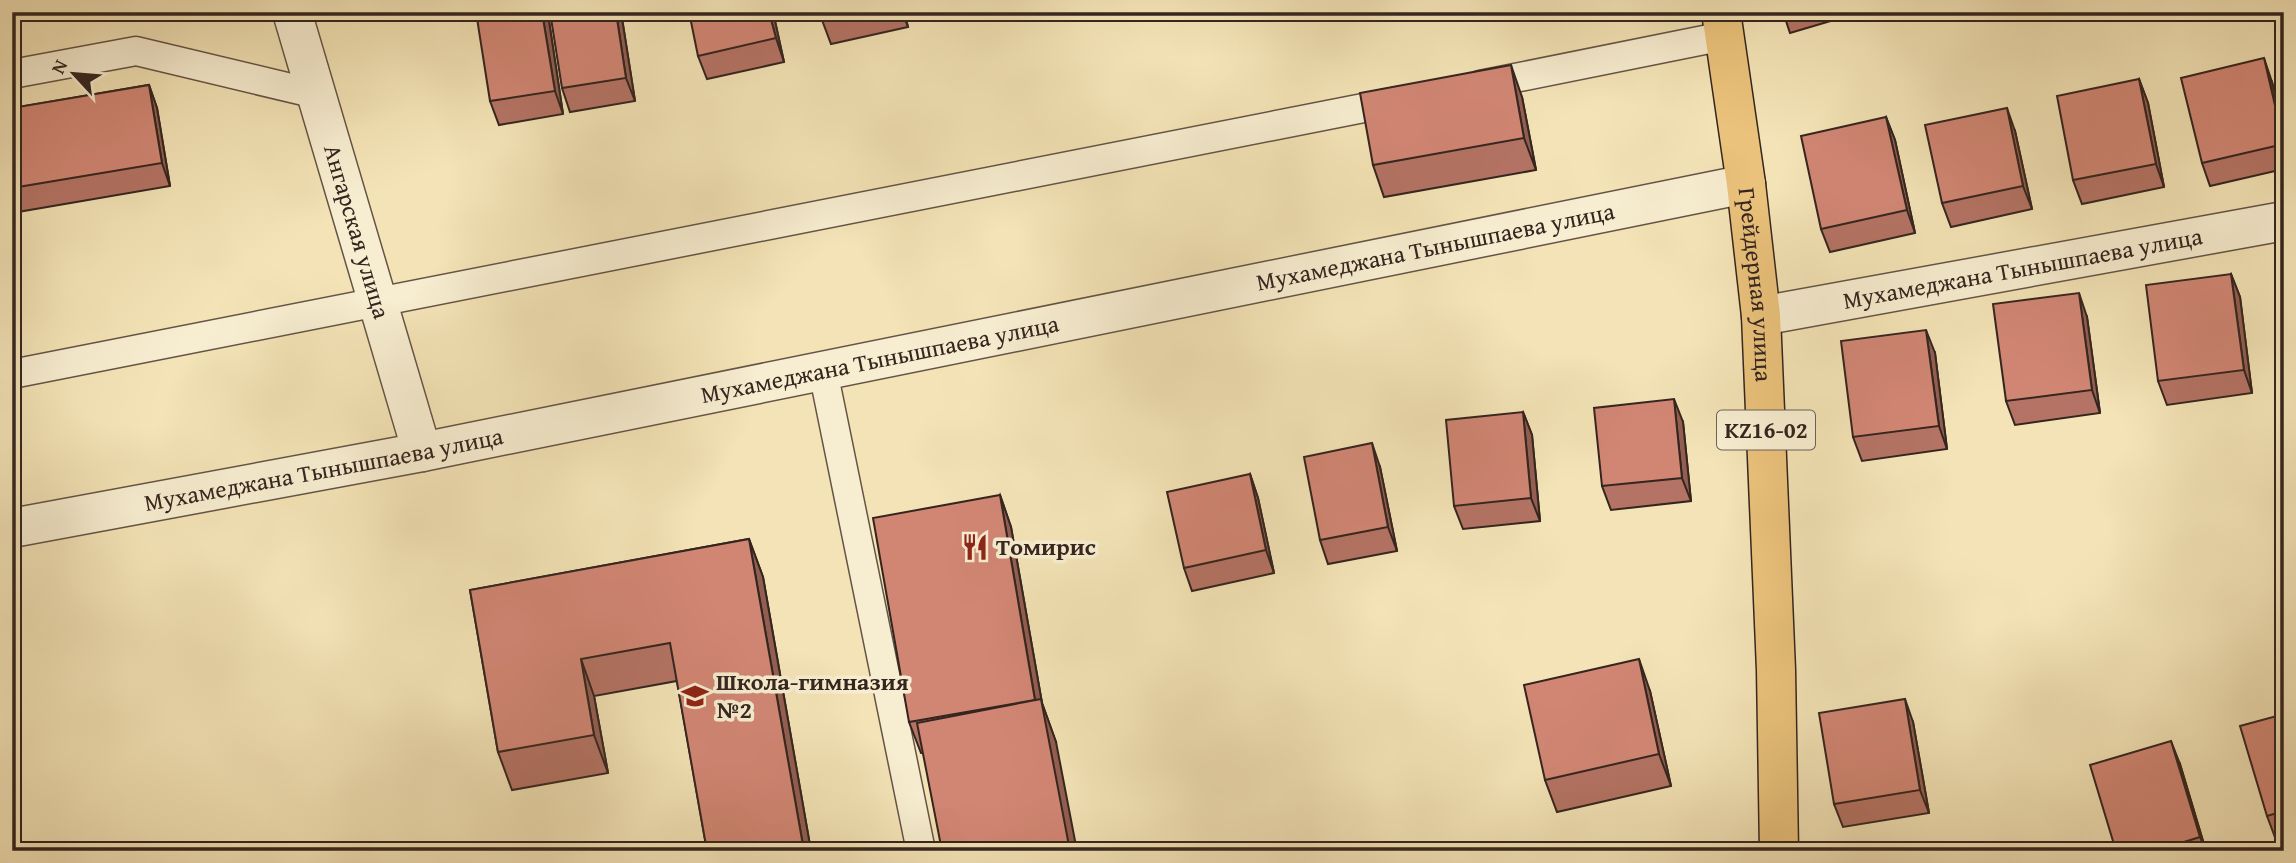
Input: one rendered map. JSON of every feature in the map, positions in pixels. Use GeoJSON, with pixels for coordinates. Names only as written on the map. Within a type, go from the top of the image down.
{"type":"FeatureCollection","features":[{"type":"Feature","properties":{"kind":"main road","name":"Грейдерная улица"},"geometry":{"type":"LineString","coordinates":[[1723,24],[1746,184],[1761,316],[1776,670],[1779,851]]}},
{"type":"Feature","properties":{"kind":"street","name":"Ангарская улица"},"geometry":{"type":"LineString","coordinates":[[292,12],[422,452]]}},
{"type":"Feature","properties":{"kind":"street","name":"Мухамеджана Тынышпаева улица"},"geometry":{"type":"LineString","coordinates":[[12,528],[422,452],[1746,184]]}},
{"type":"Feature","properties":{"kind":"street","name":"Мухамеджана Тынышпаева улица"},"geometry":{"type":"LineString","coordinates":[[1761,316],[2284,221]]}},
{"type":"Feature","properties":{"kind":"lane"},"geometry":{"type":"LineString","coordinates":[[1452,90],[1723,24]]}},
{"type":"Feature","properties":{"kind":"lane"},"geometry":{"type":"LineString","coordinates":[[12,74],[136,51],[316,94]]}},
{"type":"Feature","properties":{"kind":"lane"},"geometry":{"type":"LineString","coordinates":[[12,374],[1425,96]]}},
{"type":"Feature","properties":{"kind":"lane"},"geometry":{"type":"LineString","coordinates":[[823,371],[921,851]]}},
{"type":"Feature","properties":{"kind":"building"},"geometry":{"type":"Polygon","coordinates":[[[476,12],[542,12],[555,91],[490,101],[476,12]]]}},
{"type":"Feature","properties":{"kind":"building"},"geometry":{"type":"Polygon","coordinates":[[[550,12],[616,12],[626,78],[562,88],[550,12]]]}},
{"type":"Feature","properties":{"kind":"building"},"geometry":{"type":"Polygon","coordinates":[[[689,12],[769,12],[776,38],[698,56],[689,12]]]}},
{"type":"Feature","properties":{"kind":"building"},"geometry":{"type":"Polygon","coordinates":[[[821,12],[860,12],[822,20],[821,12]]]}},
{"type":"Feature","properties":{"kind":"building"},"geometry":{"type":"Polygon","coordinates":[[[2264,58],[2284,144],[2202,163],[2181,78],[2264,58]]]}},
{"type":"Feature","properties":{"kind":"building"},"geometry":{"type":"Polygon","coordinates":[[[1511,65],[1524,138],[1373,165],[1360,93],[1511,65]]]}},
{"type":"Feature","properties":{"kind":"building"},"geometry":{"type":"Polygon","coordinates":[[[2139,79],[2156,164],[2073,180],[2057,96],[2139,79]]]}},
{"type":"Feature","properties":{"kind":"building"},"geometry":{"type":"Polygon","coordinates":[[[149,85],[162,163],[12,188],[12,108],[149,85]]]}},
{"type":"Feature","properties":{"kind":"building"},"geometry":{"type":"Polygon","coordinates":[[[2007,108],[2023,186],[1942,203],[1925,125],[2007,108]]]}},
{"type":"Feature","properties":{"kind":"building"},"geometry":{"type":"Polygon","coordinates":[[[1886,117],[1907,210],[1821,229],[1801,136],[1886,117]]]}},
{"type":"Feature","properties":{"kind":"building"},"geometry":{"type":"Polygon","coordinates":[[[2231,274],[2244,370],[2158,381],[2146,285],[2231,274]]]}},
{"type":"Feature","properties":{"kind":"building"},"geometry":{"type":"Polygon","coordinates":[[[2079,293],[2092,390],[2006,401],[1993,304],[2079,293]]]}},
{"type":"Feature","properties":{"kind":"building"},"geometry":{"type":"Polygon","coordinates":[[[1926,330],[1939,426],[1853,437],[1841,341],[1926,330]]]}},
{"type":"Feature","properties":{"kind":"building"},"geometry":{"type":"Polygon","coordinates":[[[1674,399],[1682,478],[1602,486],[1594,408],[1674,399]]]}},
{"type":"Feature","properties":{"kind":"building"},"geometry":{"type":"Polygon","coordinates":[[[1523,412],[1531,498],[1454,506],[1446,420],[1523,412]]]}},
{"type":"Feature","properties":{"kind":"building"},"geometry":{"type":"Polygon","coordinates":[[[1372,443],[1388,527],[1320,540],[1304,457],[1372,443]]]}},
{"type":"Feature","properties":{"kind":"building"},"geometry":{"type":"Polygon","coordinates":[[[1250,474],[1266,550],[1184,568],[1167,492],[1250,474]]]}},
{"type":"Feature","properties":{"kind":"building"},"geometry":{"type":"Polygon","coordinates":[[[1000,495],[1035,700],[909,722],[873,518],[1000,495]]]}},
{"type":"Feature","properties":{"kind":"building"},"geometry":{"type":"Polygon","coordinates":[[[749,539],[804,851],[707,851],[670,643],[581,659],[594,735],[498,752],[470,590],[749,539]]]}},
{"type":"Feature","properties":{"kind":"building"},"geometry":{"type":"Polygon","coordinates":[[[1639,659],[1659,754],[1545,780],[1524,685],[1639,659]]]}},
{"type":"Feature","properties":{"kind":"building"},"geometry":{"type":"Polygon","coordinates":[[[1041,699],[1070,851],[942,851],[917,723],[1041,699]]]}},
{"type":"Feature","properties":{"kind":"building"},"geometry":{"type":"Polygon","coordinates":[[[1905,699],[1920,790],[1834,804],[1819,713],[1905,699]]]}},
{"type":"Feature","properties":{"kind":"building"},"geometry":{"type":"Polygon","coordinates":[[[2284,714],[2284,811],[2267,816],[2240,726],[2284,714]]]}},
{"type":"Feature","properties":{"kind":"building"},"geometry":{"type":"Polygon","coordinates":[[[2171,741],[2200,837],[2155,851],[2116,851],[2090,765],[2171,741]]]}},
{"type":"Feature","properties":{"kind":"building"},"geometry":{"type":"Polygon","coordinates":[[[1897,843],[1898,851],[1859,851],[1897,843]]]}},
{"type":"Feature","properties":{"kind":"place","name":"Томирис"},"geometry":{"type":"Point","coordinates":[975,547]}},
{"type":"Feature","properties":{"kind":"place","name":"Школа-гимназия №2"},"geometry":{"type":"Point","coordinates":[695,696]}}]}
